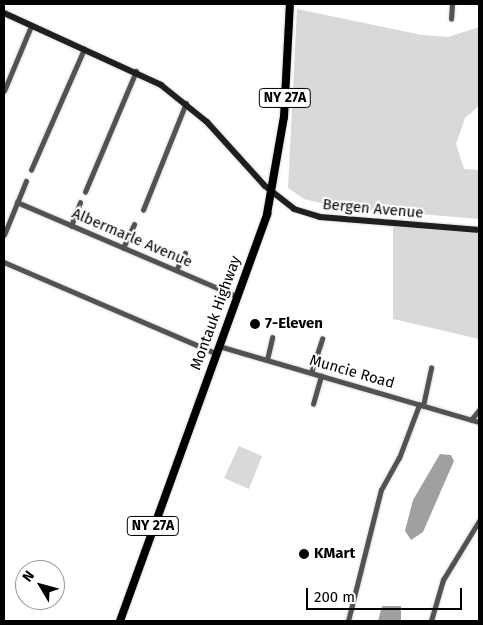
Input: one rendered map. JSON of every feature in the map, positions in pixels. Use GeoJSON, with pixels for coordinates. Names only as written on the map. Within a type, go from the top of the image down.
{"type":"FeatureCollection","features":[{"type":"Feature","properties":{"kind":"main road","name":"Montauk Highway"},"geometry":{"type":"LineString","coordinates":[[120,621],[272,192],[284,117],[290,4]]}},
{"type":"Feature","properties":{"kind":"main road","name":"Bergen Avenue"},"geometry":{"type":"LineString","coordinates":[[4,13],[136,71],[186,103],[272,192],[294,209],[320,217],[479,230]]}},
{"type":"Feature","properties":{"kind":"street"},"geometry":{"type":"LineString","coordinates":[[451,19],[452,4]]}},
{"type":"Feature","properties":{"kind":"street"},"geometry":{"type":"LineString","coordinates":[[4,91],[31,26]]}},
{"type":"Feature","properties":{"kind":"street"},"geometry":{"type":"LineString","coordinates":[[31,170],[84,49]]}},
{"type":"Feature","properties":{"kind":"street"},"geometry":{"type":"LineString","coordinates":[[85,192],[136,71]]}},
{"type":"Feature","properties":{"kind":"street"},"geometry":{"type":"LineString","coordinates":[[143,210],[186,103]]}},
{"type":"Feature","properties":{"kind":"street"},"geometry":{"type":"LineString","coordinates":[[4,235],[26,181]]}},
{"type":"Feature","properties":{"kind":"street","name":"Albermarle Avenue"},"geometry":{"type":"LineString","coordinates":[[17,202],[236,296]]}},
{"type":"Feature","properties":{"kind":"street"},"geometry":{"type":"LineString","coordinates":[[71,226],[80,203]]}},
{"type":"Feature","properties":{"kind":"street"},"geometry":{"type":"LineString","coordinates":[[123,248],[134,224]]}},
{"type":"Feature","properties":{"kind":"street"},"geometry":{"type":"LineString","coordinates":[[176,270],[185,253]]}},
{"type":"Feature","properties":{"kind":"street","name":"Muncie Road"},"geometry":{"type":"LineString","coordinates":[[4,262],[217,349],[267,360],[479,422]]}},
{"type":"Feature","properties":{"kind":"street"},"geometry":{"type":"LineString","coordinates":[[267,360],[272,338]]}},
{"type":"Feature","properties":{"kind":"street"},"geometry":{"type":"LineString","coordinates":[[311,373],[322,339]]}},
{"type":"Feature","properties":{"kind":"street"},"geometry":{"type":"LineString","coordinates":[[348,621],[381,490],[399,458],[421,405],[431,368]]}},
{"type":"Feature","properties":{"kind":"street"},"geometry":{"type":"LineString","coordinates":[[313,404],[321,376]]}},
{"type":"Feature","properties":{"kind":"street"},"geometry":{"type":"LineString","coordinates":[[471,420],[479,410]]}},
{"type":"Feature","properties":{"kind":"street"},"geometry":{"type":"LineString","coordinates":[[431,621],[443,580],[479,523]]}},
{"type":"Feature","properties":{"kind":"shaded area"},"geometry":{"type":"Polygon","coordinates":[[[297,9],[422,35],[448,37],[479,27],[479,106],[465,118],[456,144],[464,169],[479,170],[479,219],[337,207],[304,199],[288,188],[297,9]]]}},
{"type":"Feature","properties":{"kind":"shaded area"},"geometry":{"type":"Polygon","coordinates":[[[393,222],[479,230],[479,339],[393,319],[393,222]]]}},
{"type":"Feature","properties":{"kind":"shaded area"},"geometry":{"type":"Polygon","coordinates":[[[239,446],[262,456],[249,489],[224,478],[239,446]]]}},
{"type":"Feature","properties":{"kind":"shaded area"},"geometry":{"type":"Polygon","coordinates":[[[440,454],[451,455],[454,461],[423,532],[411,540],[405,531],[413,500],[440,454]]]}},
{"type":"Feature","properties":{"kind":"shaded area"},"geometry":{"type":"Polygon","coordinates":[[[382,606],[401,606],[401,621],[378,621],[382,606]]]}},
{"type":"Feature","properties":{"kind":"place","name":"7-Eleven"},"geometry":{"type":"Point","coordinates":[255,324]}},
{"type":"Feature","properties":{"kind":"place","name":"KMart"},"geometry":{"type":"Point","coordinates":[304,554]}}]}
